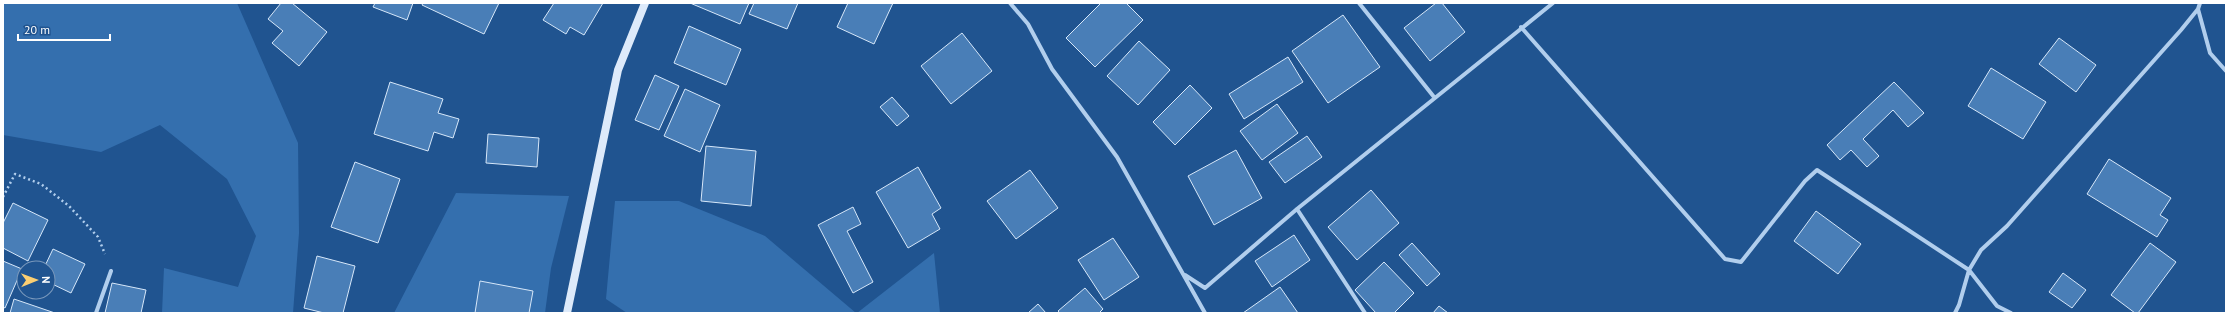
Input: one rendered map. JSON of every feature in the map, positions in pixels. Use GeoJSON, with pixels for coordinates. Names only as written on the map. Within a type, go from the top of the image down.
{"type":"FeatureCollection","features":[{"type":"Feature","properties":{"kind":"street"},"geometry":{"type":"LineString","coordinates":[[567,313],[618,70],[645,3]]}},
{"type":"Feature","properties":{"kind":"street"},"geometry":{"type":"LineString","coordinates":[[1010,3],[1028,24],[1052,69],[1117,157],[1205,313]]}},
{"type":"Feature","properties":{"kind":"street"},"geometry":{"type":"LineString","coordinates":[[1359,3],[1434,97]]}},
{"type":"Feature","properties":{"kind":"street"},"geometry":{"type":"LineString","coordinates":[[1185,276],[1205,288],[1297,209],[1434,97],[1553,3]]}},
{"type":"Feature","properties":{"kind":"street"},"geometry":{"type":"LineString","coordinates":[[1955,313],[1960,305],[1969,270],[1981,250],[2007,226],[2198,9],[2200,3]]}},
{"type":"Feature","properties":{"kind":"street"},"geometry":{"type":"LineString","coordinates":[[2198,9],[2210,53],[2226,72]]}},
{"type":"Feature","properties":{"kind":"street"},"geometry":{"type":"LineString","coordinates":[[1521,27],[1725,259],[1741,262],[1804,181],[1817,170],[1969,270],[1997,306],[2011,313]]}},
{"type":"Feature","properties":{"kind":"street"},"geometry":{"type":"LineString","coordinates":[[1297,209],[1365,313]]}},
{"type":"Feature","properties":{"kind":"street"},"geometry":{"type":"LineString","coordinates":[[96,313],[111,271]]}},
{"type":"Feature","properties":{"kind":"path"},"geometry":{"type":"LineString","coordinates":[[3,197],[15,174],[41,184],[69,206],[98,237],[111,271]]}},
{"type":"Feature","properties":{"kind":"shaded area"},"geometry":{"type":"Polygon","coordinates":[[[3,3],[237,3],[298,143],[299,233],[293,313],[162,313],[164,268],[238,287],[256,236],[227,179],[160,125],[101,152],[3,135],[3,3]]]}},
{"type":"Feature","properties":{"kind":"shaded area"},"geometry":{"type":"Polygon","coordinates":[[[456,193],[569,196],[551,268],[545,313],[394,313],[456,193]]]}},
{"type":"Feature","properties":{"kind":"shaded area"},"geometry":{"type":"Polygon","coordinates":[[[615,201],[679,201],[765,236],[856,313],[627,313],[606,299],[615,201]]]}},
{"type":"Feature","properties":{"kind":"shaded area"},"geometry":{"type":"Polygon","coordinates":[[[934,253],[940,313],[857,313],[934,253]]]}},
{"type":"Feature","properties":{"kind":"building"},"geometry":{"type":"Polygon","coordinates":[[[281,3],[292,3],[327,32],[299,66],[272,43],[283,31],[268,19],[281,3]]]}},
{"type":"Feature","properties":{"kind":"building"},"geometry":{"type":"Polygon","coordinates":[[[375,3],[413,3],[407,20],[373,7],[375,3]]]}},
{"type":"Feature","properties":{"kind":"building"},"geometry":{"type":"Polygon","coordinates":[[[423,3],[499,3],[484,34],[422,5],[423,3]]]}},
{"type":"Feature","properties":{"kind":"building"},"geometry":{"type":"Polygon","coordinates":[[[554,3],[603,3],[584,35],[570,27],[566,34],[543,20],[554,3]]]}},
{"type":"Feature","properties":{"kind":"building"},"geometry":{"type":"Polygon","coordinates":[[[690,3],[749,3],[740,24],[690,3]]]}},
{"type":"Feature","properties":{"kind":"building"},"geometry":{"type":"Polygon","coordinates":[[[754,3],[798,3],[787,29],[749,14],[754,3]]]}},
{"type":"Feature","properties":{"kind":"building"},"geometry":{"type":"Polygon","coordinates":[[[848,3],[893,3],[874,44],[837,27],[848,3]]]}},
{"type":"Feature","properties":{"kind":"building"},"geometry":{"type":"Polygon","coordinates":[[[1101,3],[1126,3],[1143,20],[1095,67],[1066,38],[1101,3]]]}},
{"type":"Feature","properties":{"kind":"building"},"geometry":{"type":"Polygon","coordinates":[[[1436,3],[1442,3],[1465,32],[1430,61],[1404,28],[1436,3]]]}},
{"type":"Feature","properties":{"kind":"building"},"geometry":{"type":"Polygon","coordinates":[[[1343,15],[1380,67],[1328,103],[1292,51],[1343,15]]]}},
{"type":"Feature","properties":{"kind":"building"},"geometry":{"type":"Polygon","coordinates":[[[689,26],[741,49],[726,85],[674,63],[689,26]]]}},
{"type":"Feature","properties":{"kind":"building"},"geometry":{"type":"Polygon","coordinates":[[[962,33],[992,71],[951,104],[921,66],[962,33]]]}},
{"type":"Feature","properties":{"kind":"building"},"geometry":{"type":"Polygon","coordinates":[[[2059,38],[2096,65],[2076,92],[2039,64],[2059,38]]]}},
{"type":"Feature","properties":{"kind":"building"},"geometry":{"type":"Polygon","coordinates":[[[1139,41],[1170,70],[1138,105],[1107,76],[1139,41]]]}},
{"type":"Feature","properties":{"kind":"building"},"geometry":{"type":"Polygon","coordinates":[[[1288,57],[1303,82],[1244,119],[1229,94],[1288,57]]]}},
{"type":"Feature","properties":{"kind":"building"},"geometry":{"type":"Polygon","coordinates":[[[1991,68],[2046,102],[2023,139],[1968,106],[1991,68]]]}},
{"type":"Feature","properties":{"kind":"building"},"geometry":{"type":"Polygon","coordinates":[[[655,75],[679,86],[659,130],[635,120],[655,75]]]}},
{"type":"Feature","properties":{"kind":"building"},"geometry":{"type":"Polygon","coordinates":[[[390,82],[443,99],[438,113],[459,119],[453,138],[434,132],[428,151],[374,134],[390,82]]]}},
{"type":"Feature","properties":{"kind":"building"},"geometry":{"type":"Polygon","coordinates":[[[1894,82],[1924,113],[1908,127],[1893,110],[1863,139],[1879,156],[1867,167],[1851,150],[1840,160],[1827,145],[1894,82]]]}},
{"type":"Feature","properties":{"kind":"building"},"geometry":{"type":"Polygon","coordinates":[[[1190,85],[1212,108],[1175,145],[1153,122],[1190,85]]]}},
{"type":"Feature","properties":{"kind":"building"},"geometry":{"type":"Polygon","coordinates":[[[685,89],[720,105],[700,152],[664,136],[685,89]]]}},
{"type":"Feature","properties":{"kind":"building"},"geometry":{"type":"Polygon","coordinates":[[[892,97],[909,116],[897,126],[880,107],[892,97]]]}},
{"type":"Feature","properties":{"kind":"building"},"geometry":{"type":"Polygon","coordinates":[[[1277,104],[1298,133],[1262,160],[1240,131],[1277,104]]]}},
{"type":"Feature","properties":{"kind":"building"},"geometry":{"type":"Polygon","coordinates":[[[488,134],[539,138],[537,167],[486,163],[488,134]]]}},
{"type":"Feature","properties":{"kind":"building"},"geometry":{"type":"Polygon","coordinates":[[[1307,136],[1322,157],[1285,183],[1269,162],[1307,136]]]}},
{"type":"Feature","properties":{"kind":"building"},"geometry":{"type":"Polygon","coordinates":[[[706,146],[756,151],[751,206],[701,201],[706,146]]]}},
{"type":"Feature","properties":{"kind":"building"},"geometry":{"type":"Polygon","coordinates":[[[1236,150],[1262,198],[1214,225],[1188,176],[1236,150]]]}},
{"type":"Feature","properties":{"kind":"building"},"geometry":{"type":"Polygon","coordinates":[[[2109,159],[2171,198],[2160,215],[2168,220],[2157,237],[2087,194],[2109,159]]]}},
{"type":"Feature","properties":{"kind":"building"},"geometry":{"type":"Polygon","coordinates":[[[355,162],[400,179],[378,243],[331,227],[355,162]]]}},
{"type":"Feature","properties":{"kind":"building"},"geometry":{"type":"Polygon","coordinates":[[[918,167],[941,208],[932,214],[940,229],[908,248],[876,192],[918,167]]]}},
{"type":"Feature","properties":{"kind":"building"},"geometry":{"type":"Polygon","coordinates":[[[1030,170],[1058,208],[1016,239],[987,201],[1030,170]]]}},
{"type":"Feature","properties":{"kind":"building"},"geometry":{"type":"Polygon","coordinates":[[[1371,190],[1399,223],[1357,260],[1328,227],[1371,190]]]}},
{"type":"Feature","properties":{"kind":"building"},"geometry":{"type":"Polygon","coordinates":[[[13,203],[48,220],[28,260],[3,248],[3,223],[13,203]]]}},
{"type":"Feature","properties":{"kind":"building"},"geometry":{"type":"Polygon","coordinates":[[[853,207],[861,224],[847,231],[873,282],[853,293],[818,225],[853,207]]]}},
{"type":"Feature","properties":{"kind":"building"},"geometry":{"type":"Polygon","coordinates":[[[1816,211],[1861,244],[1838,274],[1794,241],[1816,211]]]}},
{"type":"Feature","properties":{"kind":"building"},"geometry":{"type":"Polygon","coordinates":[[[1294,235],[1310,260],[1272,287],[1255,261],[1294,235]]]}},
{"type":"Feature","properties":{"kind":"building"},"geometry":{"type":"Polygon","coordinates":[[[1113,238],[1139,277],[1104,300],[1078,260],[1113,238]]]}},
{"type":"Feature","properties":{"kind":"building"},"geometry":{"type":"Polygon","coordinates":[[[1412,243],[1440,274],[1427,286],[1399,255],[1412,243]]]}},
{"type":"Feature","properties":{"kind":"building"},"geometry":{"type":"Polygon","coordinates":[[[2150,243],[2176,262],[2138,313],[2135,313],[2111,295],[2150,243]]]}},
{"type":"Feature","properties":{"kind":"building"},"geometry":{"type":"Polygon","coordinates":[[[53,249],[85,264],[71,293],[56,286],[56,260],[48,260],[53,249]]]}},
{"type":"Feature","properties":{"kind":"building"},"geometry":{"type":"Polygon","coordinates":[[[317,256],[355,266],[343,313],[324,313],[304,308],[317,256]]]}},
{"type":"Feature","properties":{"kind":"building"},"geometry":{"type":"Polygon","coordinates":[[[3,261],[16,266],[16,283],[5,308],[3,307],[3,261]]]}},
{"type":"Feature","properties":{"kind":"building"},"geometry":{"type":"Polygon","coordinates":[[[1384,262],[1414,293],[1394,313],[1376,313],[1355,290],[1384,262]]]}},
{"type":"Feature","properties":{"kind":"building"},"geometry":{"type":"Polygon","coordinates":[[[2063,273],[2086,290],[2072,308],[2049,292],[2063,273]]]}},
{"type":"Feature","properties":{"kind":"building"},"geometry":{"type":"Polygon","coordinates":[[[480,281],[533,291],[529,313],[475,313],[480,281]]]}},
{"type":"Feature","properties":{"kind":"building"},"geometry":{"type":"Polygon","coordinates":[[[112,283],[146,290],[141,313],[105,313],[112,283]]]}},
{"type":"Feature","properties":{"kind":"building"},"geometry":{"type":"Polygon","coordinates":[[[1280,287],[1298,313],[1243,313],[1280,287]]]}},
{"type":"Feature","properties":{"kind":"building"},"geometry":{"type":"Polygon","coordinates":[[[1085,288],[1103,309],[1099,313],[1060,313],[1058,311],[1085,288]]]}},
{"type":"Feature","properties":{"kind":"building"},"geometry":{"type":"Polygon","coordinates":[[[14,299],[55,313],[10,313],[14,299]]]}},
{"type":"Feature","properties":{"kind":"building"},"geometry":{"type":"Polygon","coordinates":[[[1038,304],[1046,313],[1028,313],[1038,304]]]}},
{"type":"Feature","properties":{"kind":"building"},"geometry":{"type":"Polygon","coordinates":[[[1439,306],[1448,313],[1433,313],[1439,306]]]}}]}
